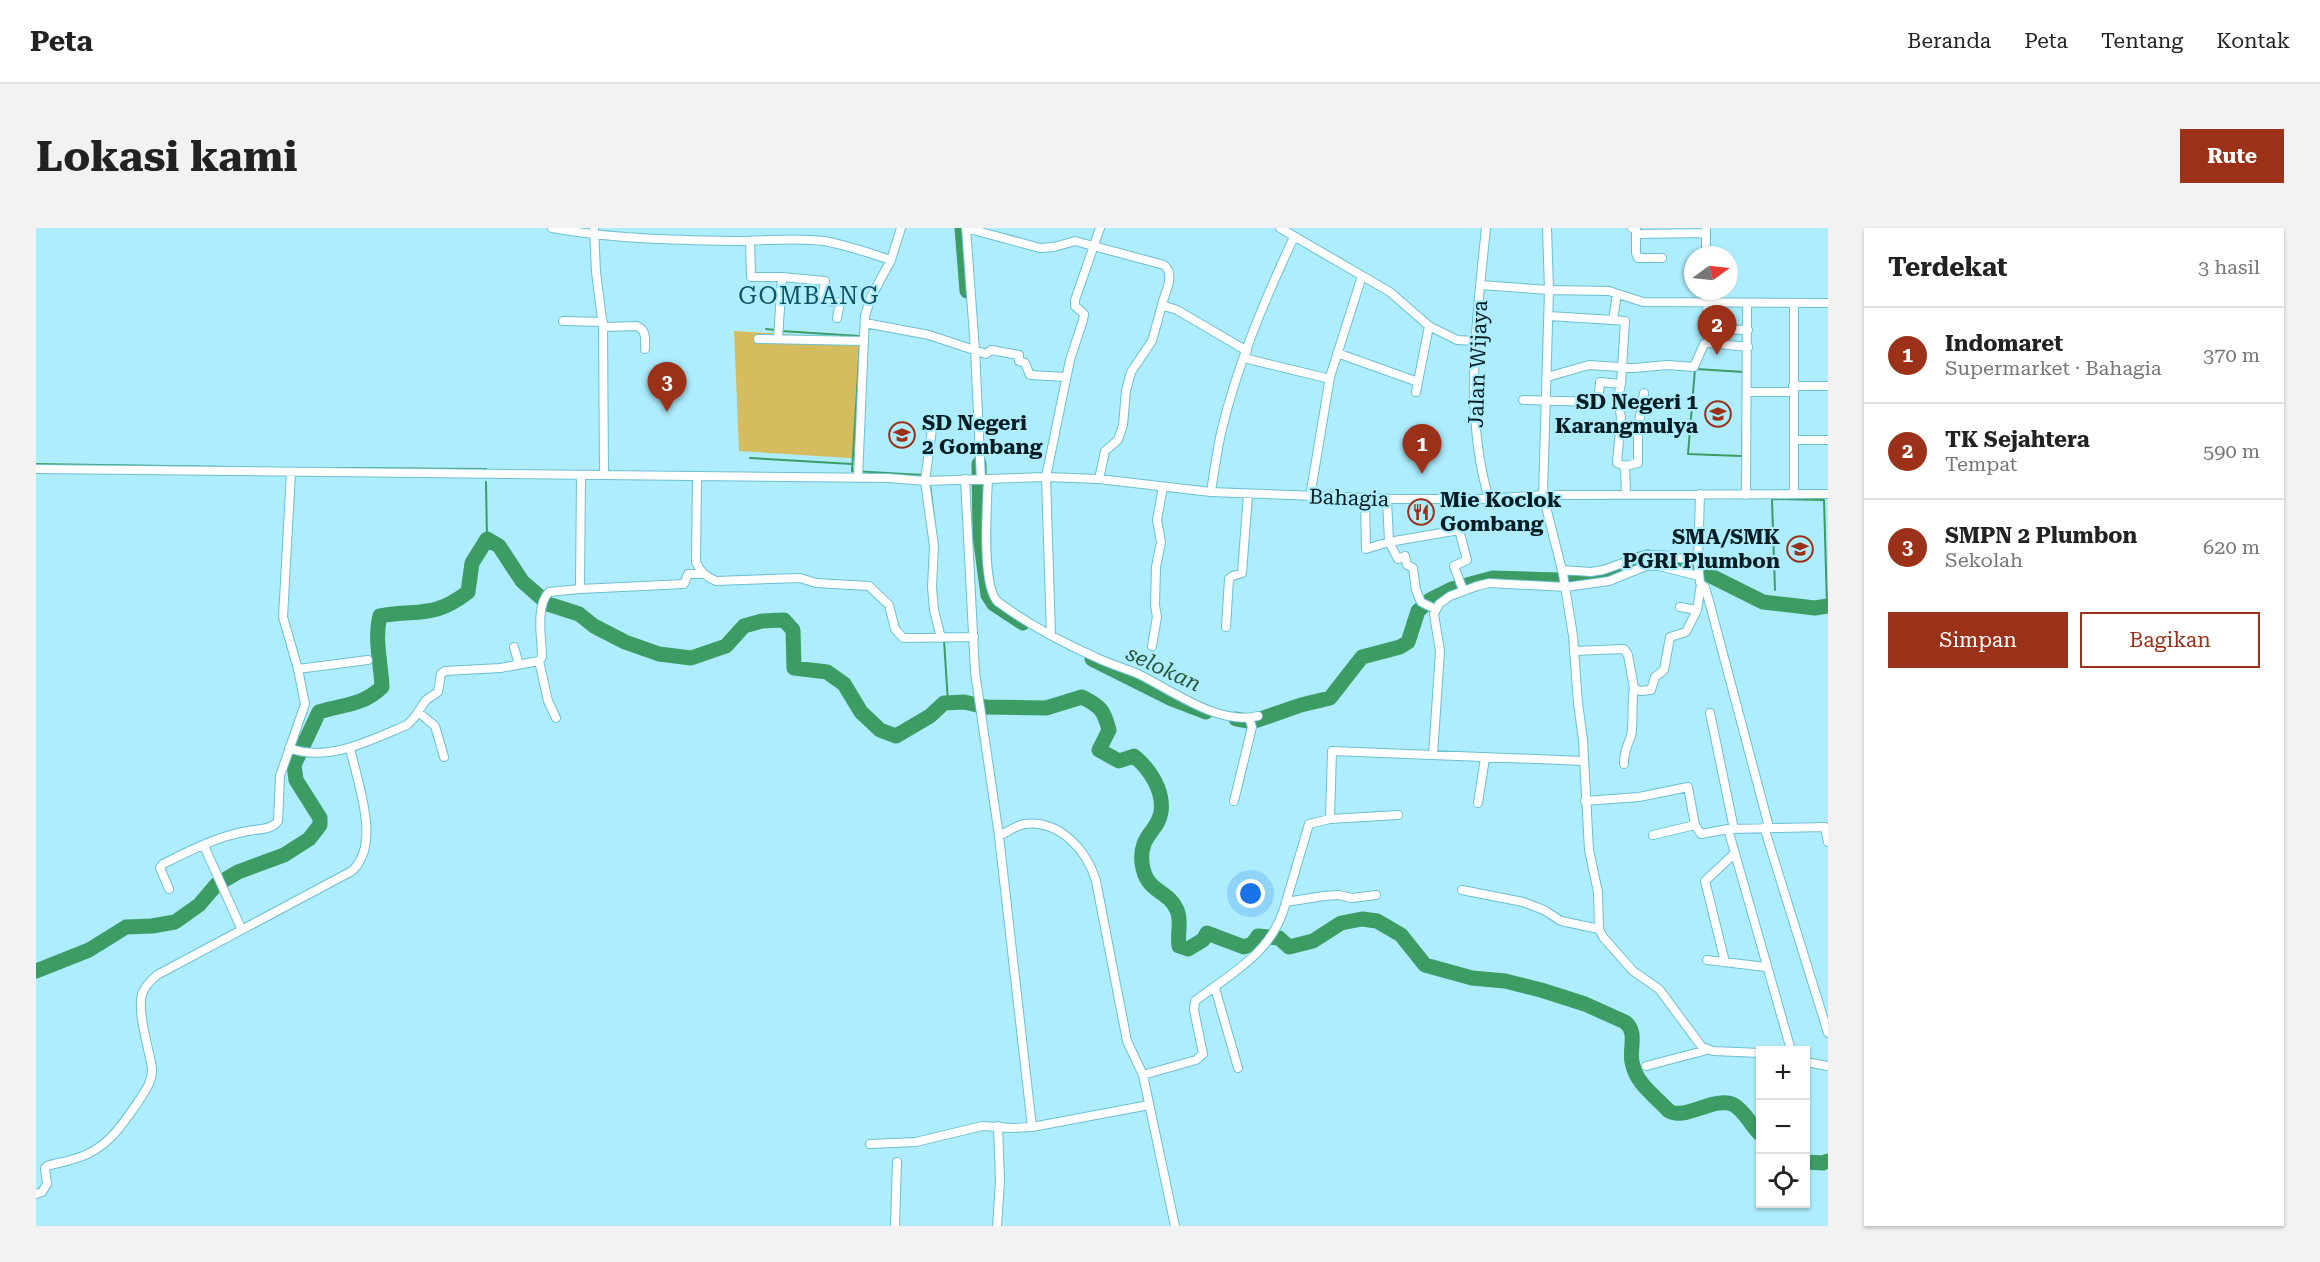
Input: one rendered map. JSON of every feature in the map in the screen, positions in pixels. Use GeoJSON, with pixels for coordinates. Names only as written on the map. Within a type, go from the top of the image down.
{"type":"FeatureCollection","features":[{"type":"Feature","properties":{"kind":"street"},"geometry":{"type":"LineString","coordinates":[[552,228],[750,241],[794,239],[824,241],[891,260]]}},
{"type":"Feature","properties":{"kind":"street"},"geometry":{"type":"LineString","coordinates":[[858,477],[865,316],[891,260],[901,228]]}},
{"type":"Feature","properties":{"kind":"street"},"geometry":{"type":"LineString","coordinates":[[1099,479],[1105,451],[1117,442],[1123,425],[1126,391],[1131,372],[1152,341],[1170,275],[1167,267],[1075,241],[1054,248],[1040,248],[966,228],[981,479],[991,593],[1008,610],[1094,657],[1139,674],[1195,704],[1222,714],[1252,720],[1234,801]]}},
{"type":"Feature","properties":{"kind":"street"},"geometry":{"type":"LineString","coordinates":[[1051,635],[1046,477],[1066,377],[1084,317],[1075,303],[1100,228]]}},
{"type":"Feature","properties":{"kind":"street"},"geometry":{"type":"LineString","coordinates":[[1280,228],[1390,292],[1429,326],[1457,340],[1476,341]]}},
{"type":"Feature","properties":{"kind":"street","name":"Jalan Wijaya"},"geometry":{"type":"LineString","coordinates":[[1486,228],[1476,341],[1476,433],[1480,464],[1489,499]]}},
{"type":"Feature","properties":{"kind":"street"},"geometry":{"type":"LineString","coordinates":[[1547,228],[1549,316],[1543,495],[1563,572],[1574,651],[1589,850],[1598,892],[1599,929],[1603,938],[1633,971],[1659,989],[1673,1005],[1696,1041],[1707,1050]]}},
{"type":"Feature","properties":{"kind":"street"},"geometry":{"type":"LineString","coordinates":[[1662,258],[1638,258],[1634,231],[1706,230],[1706,246]]}},
{"type":"Feature","properties":{"kind":"street"},"geometry":{"type":"LineString","coordinates":[[594,232],[603,325],[604,475]]}},
{"type":"Feature","properties":{"kind":"street"},"geometry":{"type":"LineString","coordinates":[[1211,492],[1221,433],[1245,354],[1291,233]]}},
{"type":"Feature","properties":{"kind":"street"},"geometry":{"type":"LineString","coordinates":[[750,241],[751,277],[825,281],[822,300],[840,303],[837,318]]}},
{"type":"Feature","properties":{"kind":"street"},"geometry":{"type":"LineString","coordinates":[[1311,497],[1330,379],[1362,276]]}},
{"type":"Feature","properties":{"kind":"street"},"geometry":{"type":"LineString","coordinates":[[778,338],[782,277]]}},
{"type":"Feature","properties":{"kind":"street"},"geometry":{"type":"LineString","coordinates":[[1480,285],[1549,290],[1598,290],[1643,302],[1828,303]]}},
{"type":"Feature","properties":{"kind":"street"},"geometry":{"type":"LineString","coordinates":[[1613,320],[1617,294]]}},
{"type":"Feature","properties":{"kind":"street"},"geometry":{"type":"LineString","coordinates":[[1707,300],[1708,343]]}},
{"type":"Feature","properties":{"kind":"street"},"geometry":{"type":"LineString","coordinates":[[1746,495],[1747,392],[1744,330],[1748,303]]}},
{"type":"Feature","properties":{"kind":"street"},"geometry":{"type":"LineString","coordinates":[[1794,303],[1794,494]]}},
{"type":"Feature","properties":{"kind":"street"},"geometry":{"type":"LineString","coordinates":[[1162,305],[1177,310],[1245,354],[1330,379]]}},
{"type":"Feature","properties":{"kind":"street"},"geometry":{"type":"LineString","coordinates":[[1549,316],[1625,321],[1618,397],[1621,418],[1617,463],[1625,466],[1638,463],[1638,428],[1644,393]]}},
{"type":"Feature","properties":{"kind":"street"},"geometry":{"type":"LineString","coordinates":[[563,321],[642,328],[645,333],[645,349]]}},
{"type":"Feature","properties":{"kind":"street"},"geometry":{"type":"LineString","coordinates":[[866,323],[929,335],[986,354],[992,350],[1019,355],[1019,361],[1025,363],[1030,375],[1066,377]]}},
{"type":"Feature","properties":{"kind":"street"},"geometry":{"type":"LineString","coordinates":[[1416,392],[1429,326]]}},
{"type":"Feature","properties":{"kind":"street"},"geometry":{"type":"LineString","coordinates":[[1708,329],[1744,330]]}},
{"type":"Feature","properties":{"kind":"street"},"geometry":{"type":"LineString","coordinates":[[758,339],[864,341]]}},
{"type":"Feature","properties":{"kind":"street"},"geometry":{"type":"LineString","coordinates":[[1547,376],[1589,365],[1694,367],[1704,344],[1745,346]]}},
{"type":"Feature","properties":{"kind":"street"},"geometry":{"type":"LineString","coordinates":[[1337,353],[1418,382]]}},
{"type":"Feature","properties":{"kind":"street"},"geometry":{"type":"LineString","coordinates":[[1523,400],[1598,402],[1600,382],[1621,384]]}},
{"type":"Feature","properties":{"kind":"street"},"geometry":{"type":"LineString","coordinates":[[1747,392],[1828,386]]}},
{"type":"Feature","properties":{"kind":"street"},"geometry":{"type":"LineString","coordinates":[[932,429],[925,480],[934,546],[932,587],[934,610],[944,638]]}},
{"type":"Feature","properties":{"kind":"street"},"geometry":{"type":"LineString","coordinates":[[1794,440],[1828,440]]}},
{"type":"Feature","properties":{"kind":"street"},"geometry":{"type":"LineString","coordinates":[[1625,466],[1626,494]]}},
{"type":"Feature","properties":{"kind":"street","name":"Bahagia"},"geometry":{"type":"LineString","coordinates":[[36,469],[858,477],[925,480],[1046,477],[1099,479],[1211,492],[1365,499],[1489,499],[1543,495],[1626,494],[1828,494]]}},
{"type":"Feature","properties":{"kind":"street"},"geometry":{"type":"LineString","coordinates":[[169,889],[161,866],[233,834],[278,824],[280,776],[298,751],[305,704],[283,617],[291,472]]}},
{"type":"Feature","properties":{"kind":"street"},"geometry":{"type":"LineString","coordinates":[[580,590],[581,475]]}},
{"type":"Feature","properties":{"kind":"street"},"geometry":{"type":"LineString","coordinates":[[697,476],[696,562],[703,574]]}},
{"type":"Feature","properties":{"kind":"street"},"geometry":{"type":"LineString","coordinates":[[965,479],[979,705],[999,836],[1032,1127]]}},
{"type":"Feature","properties":{"kind":"street"},"geometry":{"type":"LineString","coordinates":[[1152,646],[1157,618],[1156,567],[1161,542],[1157,520],[1162,487]]}},
{"type":"Feature","properties":{"kind":"street"},"geometry":{"type":"LineString","coordinates":[[1226,627],[1230,578],[1242,573],[1248,494]]}},
{"type":"Feature","properties":{"kind":"street"},"geometry":{"type":"LineString","coordinates":[[1634,688],[1640,691],[1653,689],[1655,677],[1664,670],[1670,637],[1686,632],[1697,610],[1700,575],[1700,494]]}},
{"type":"Feature","properties":{"kind":"street"},"geometry":{"type":"LineString","coordinates":[[1365,499],[1366,549],[1389,542],[1459,530],[1467,560],[1454,566],[1462,588]]}},
{"type":"Feature","properties":{"kind":"street"},"geometry":{"type":"LineString","coordinates":[[1387,499],[1389,542],[1398,559],[1405,556],[1407,565],[1413,568],[1416,590],[1421,602],[1435,609]]}},
{"type":"Feature","properties":{"kind":"street"},"geometry":{"type":"LineString","coordinates":[[1563,572],[1603,570],[1646,555],[1662,555],[1700,575],[1767,827],[1828,1033]]}},
{"type":"Feature","properties":{"kind":"street"},"geometry":{"type":"LineString","coordinates":[[1435,609],[1462,588],[1489,584],[1565,585],[1609,581],[1646,566],[1659,566],[1700,575]]}},
{"type":"Feature","properties":{"kind":"street"},"geometry":{"type":"LineString","coordinates":[[556,718],[548,701],[539,661],[542,657],[544,599],[549,592],[684,584],[688,574],[703,574],[716,581],[800,578],[816,583],[868,586],[889,605],[895,629],[903,638],[974,637]]}},
{"type":"Feature","properties":{"kind":"street"},"geometry":{"type":"LineString","coordinates":[[1680,607],[1697,610]]}},
{"type":"Feature","properties":{"kind":"street"},"geometry":{"type":"LineString","coordinates":[[1433,755],[1440,651],[1435,609]]}},
{"type":"Feature","properties":{"kind":"street"},"geometry":{"type":"LineString","coordinates":[[514,647],[519,665]]}},
{"type":"Feature","properties":{"kind":"street"},"geometry":{"type":"LineString","coordinates":[[1574,651],[1624,649],[1628,655],[1634,688],[1631,702],[1631,735],[1624,753],[1624,764]]}},
{"type":"Feature","properties":{"kind":"street"},"geometry":{"type":"LineString","coordinates":[[298,669],[368,660]]}},
{"type":"Feature","properties":{"kind":"street"},"geometry":{"type":"LineString","coordinates":[[298,751],[350,748],[407,724],[426,700],[440,689],[441,674],[445,671],[519,665],[539,661]]}},
{"type":"Feature","properties":{"kind":"street"},"geometry":{"type":"LineString","coordinates":[[418,712],[435,726],[444,757]]}},
{"type":"Feature","properties":{"kind":"street"},"geometry":{"type":"LineString","coordinates":[[1710,713],[1734,854],[1790,1046]]}},
{"type":"Feature","properties":{"kind":"street"},"geometry":{"type":"LineString","coordinates":[[36,1194],[42,1192],[47,1184],[45,1171],[47,1166],[75,1159],[110,1140],[150,1081],[152,1068],[141,1001],[145,988],[157,975],[241,928],[352,871],[360,863],[368,830],[350,748]]}},
{"type":"Feature","properties":{"kind":"street"},"geometry":{"type":"LineString","coordinates":[[1330,819],[1332,751],[1584,761]]}},
{"type":"Feature","properties":{"kind":"street"},"geometry":{"type":"LineString","coordinates":[[1478,803],[1485,758]]}},
{"type":"Feature","properties":{"kind":"street"},"geometry":{"type":"LineString","coordinates":[[1585,801],[1639,797],[1688,787],[1695,825],[1701,834],[1731,829],[1825,827],[1828,842]]}},
{"type":"Feature","properties":{"kind":"street"},"geometry":{"type":"LineString","coordinates":[[1143,1075],[1196,1060],[1203,1054],[1193,1005],[1195,1001],[1245,965],[1272,937],[1283,914],[1305,843],[1308,825],[1330,819],[1398,814]]}},
{"type":"Feature","properties":{"kind":"street"},"geometry":{"type":"LineString","coordinates":[[999,836],[1024,824],[1049,827],[1072,842],[1088,861],[1096,881],[1127,1041],[1143,1075],[1174,1226]]}},
{"type":"Feature","properties":{"kind":"street"},"geometry":{"type":"LineString","coordinates":[[1653,835],[1695,825]]}},
{"type":"Feature","properties":{"kind":"street"},"geometry":{"type":"LineString","coordinates":[[204,846],[241,928]]}},
{"type":"Feature","properties":{"kind":"street"},"geometry":{"type":"LineString","coordinates":[[1725,962],[1705,881],[1734,854]]}},
{"type":"Feature","properties":{"kind":"street"},"geometry":{"type":"LineString","coordinates":[[1461,890],[1523,902],[1547,911],[1561,921],[1599,929]]}},
{"type":"Feature","properties":{"kind":"street"},"geometry":{"type":"LineString","coordinates":[[1286,902],[1324,896],[1339,895],[1352,898],[1376,895]]}},
{"type":"Feature","properties":{"kind":"street"},"geometry":{"type":"LineString","coordinates":[[1707,960],[1766,967]]}},
{"type":"Feature","properties":{"kind":"street"},"geometry":{"type":"LineString","coordinates":[[1215,988],[1238,1068]]}},
{"type":"Feature","properties":{"kind":"street"},"geometry":{"type":"LineString","coordinates":[[1646,1066],[1707,1050],[1756,1053]]}},
{"type":"Feature","properties":{"kind":"street"},"geometry":{"type":"LineString","coordinates":[[1810,1063],[1828,1066]]}},
{"type":"Feature","properties":{"kind":"street"},"geometry":{"type":"LineString","coordinates":[[870,1144],[916,1142],[982,1125],[1032,1127],[1149,1105]]}},
{"type":"Feature","properties":{"kind":"street"},"geometry":{"type":"LineString","coordinates":[[997,1226],[1000,1181],[998,1126]]}},
{"type":"Feature","properties":{"kind":"street"},"geometry":{"type":"LineString","coordinates":[[895,1226],[897,1162]]}},
{"type":"Feature","properties":{"kind":"shaded area"},"geometry":{"type":"Polygon","coordinates":[[[734,331],[863,339],[864,459],[739,451],[734,331]]]}},
{"type":"Feature","properties":{"kind":"waterway","name":"selokan"},"geometry":{"type":"LineString","coordinates":[[962,228],[967,291]]}},
{"type":"Feature","properties":{"kind":"waterway"},"geometry":{"type":"LineString","coordinates":[[1743,309],[1743,327]]}},
{"type":"Feature","properties":{"kind":"waterway"},"geometry":{"type":"LineString","coordinates":[[766,329],[775,330]]}},
{"type":"Feature","properties":{"kind":"waterway"},"geometry":{"type":"LineString","coordinates":[[781,331],[859,336],[859,339]]}},
{"type":"Feature","properties":{"kind":"waterway"},"geometry":{"type":"LineString","coordinates":[[860,344],[852,471],[923,475]]}},
{"type":"Feature","properties":{"kind":"waterway"},"geometry":{"type":"LineString","coordinates":[[1695,369],[1688,454],[1741,456]]}},
{"type":"Feature","properties":{"kind":"waterway"},"geometry":{"type":"LineString","coordinates":[[1696,369],[1744,372]]}},
{"type":"Feature","properties":{"kind":"waterway"},"geometry":{"type":"LineString","coordinates":[[1742,456],[1743,417]]}},
{"type":"Feature","properties":{"kind":"waterway"},"geometry":{"type":"LineString","coordinates":[[750,458],[852,464]]}},
{"type":"Feature","properties":{"kind":"waterway"},"geometry":{"type":"LineString","coordinates":[[36,464],[231,467]]}},
{"type":"Feature","properties":{"kind":"waterway","name":"selokan"},"geometry":{"type":"LineString","coordinates":[[979,464],[980,536],[988,595],[994,604],[1023,623]]}},
{"type":"Feature","properties":{"kind":"waterway"},"geometry":{"type":"LineString","coordinates":[[336,468],[486,469]]}},
{"type":"Feature","properties":{"kind":"waterway"},"geometry":{"type":"LineString","coordinates":[[929,475],[936,536]]}},
{"type":"Feature","properties":{"kind":"waterway"},"geometry":{"type":"LineString","coordinates":[[486,482],[487,539]]}},
{"type":"Feature","properties":{"kind":"waterway"},"geometry":{"type":"LineString","coordinates":[[1772,499],[1824,500],[1827,606]]}},
{"type":"Feature","properties":{"kind":"waterway"},"geometry":{"type":"LineString","coordinates":[[1772,500],[1775,590]]}},
{"type":"Feature","properties":{"kind":"waterway"},"geometry":{"type":"LineString","coordinates":[[36,971],[89,950],[126,927],[175,922],[199,905],[216,885],[238,872],[284,855],[309,839],[320,825],[320,818],[296,780],[294,765],[319,712],[360,701],[382,687],[378,642],[380,616],[435,610],[468,592],[472,563],[487,539],[499,546],[522,581],[548,604],[579,614],[594,626],[625,642],[659,654],[691,658],[726,646],[744,626],[762,621],[784,620],[793,630],[794,668],[827,672],[844,684],[861,712],[880,730],[896,736],[930,716],[944,703],[964,702],[986,707],[1046,708],[1082,697],[1100,709],[1107,723],[1109,730],[1099,750],[1119,761],[1134,756],[1145,767],[1158,788],[1161,812],[1143,846],[1142,863],[1144,873],[1152,886],[1168,898],[1177,910],[1179,946],[1188,949],[1203,940],[1207,933],[1244,947],[1253,943],[1258,936],[1279,938],[1289,947],[1313,941],[1341,923],[1362,919],[1377,921],[1401,935],[1425,965],[1472,978],[1505,981],[1541,990],[1585,1004],[1625,1022],[1631,1031],[1631,1057],[1637,1077],[1669,1111],[1683,1113],[1718,1103],[1727,1103],[1741,1111],[1756,1129]]}},
{"type":"Feature","properties":{"kind":"waterway","name":"selokan"},"geometry":{"type":"LineString","coordinates":[[1236,719],[1252,722],[1301,705],[1330,698],[1362,657],[1400,647],[1408,642],[1418,611],[1430,600],[1452,589],[1493,578],[1560,580],[1595,576],[1612,572],[1630,562],[1648,557],[1703,572],[1763,602],[1815,608],[1828,606]]}},
{"type":"Feature","properties":{"kind":"waterway"},"geometry":{"type":"LineString","coordinates":[[944,640],[948,703]]}},
{"type":"Feature","properties":{"kind":"waterway","name":"selokan"},"geometry":{"type":"LineString","coordinates":[[1092,659],[1172,699],[1206,712]]}},
{"type":"Feature","properties":{"kind":"waterway"},"geometry":{"type":"LineString","coordinates":[[1810,1162],[1828,1161]]}},
{"type":"Feature","properties":{"kind":"place","name":"TK Sejahtera"},"geometry":{"type":"Point","coordinates":[1717,355]}},
{"type":"Feature","properties":{"kind":"place","name":"SMPN 2 Plumbon"},"geometry":{"type":"Point","coordinates":[667,412]}},
{"type":"Feature","properties":{"kind":"place","name":"SD Negeri 1 Karangmulya"},"geometry":{"type":"Point","coordinates":[1718,414]}},
{"type":"Feature","properties":{"kind":"place","name":"SD Negeri 2 Gombang"},"geometry":{"type":"Point","coordinates":[902,435]}},
{"type":"Feature","properties":{"kind":"place","name":"Indomaret"},"geometry":{"type":"Point","coordinates":[1422,474]}},
{"type":"Feature","properties":{"kind":"place","name":"Mie Koclok Gombang"},"geometry":{"type":"Point","coordinates":[1421,512]}},
{"type":"Feature","properties":{"kind":"place","name":"SMA/SMK PGRI Plumbon"},"geometry":{"type":"Point","coordinates":[1800,549]}},
{"type":"Feature","properties":{"kind":"district","name":"GOMBANG"},"geometry":{"type":"Point","coordinates":[809,296]}}]}
